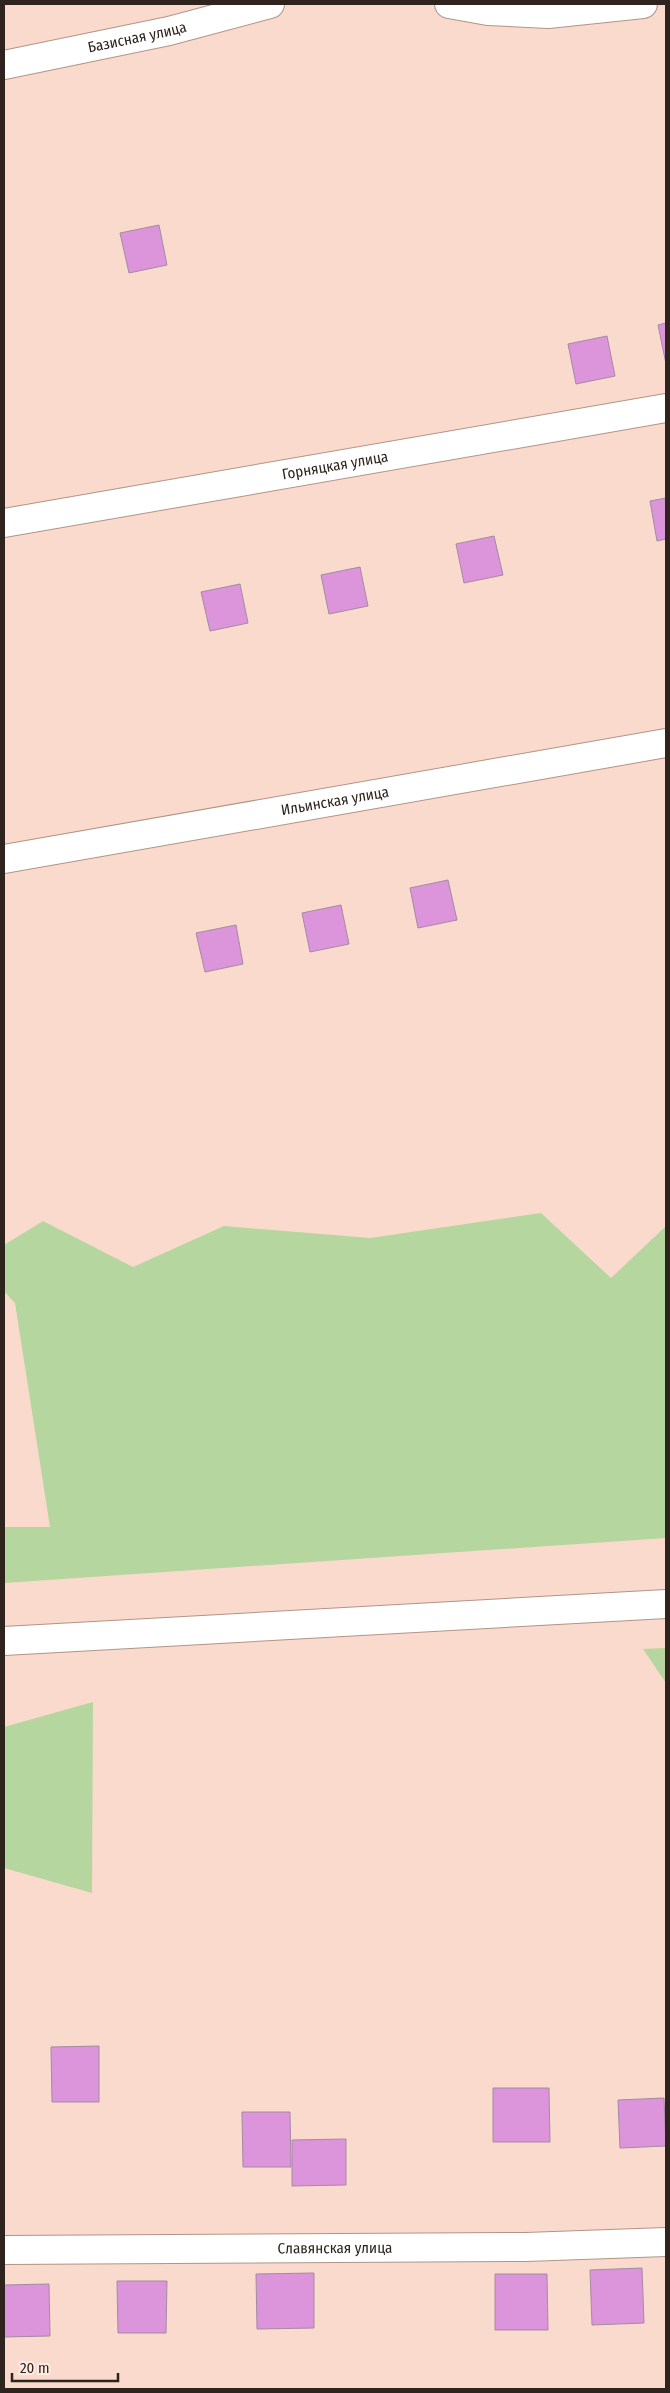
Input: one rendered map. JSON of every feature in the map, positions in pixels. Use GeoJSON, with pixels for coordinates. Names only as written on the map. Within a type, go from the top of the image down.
{"type":"FeatureCollection","features":[{"type":"Feature","properties":{"kind":"street","name":"Базисная улица"},"geometry":{"type":"LineString","coordinates":[[4,64],[169,31],[270,4]]}},
{"type":"Feature","properties":{"kind":"street"},"geometry":{"type":"LineString","coordinates":[[448,4],[488,11],[548,14],[643,4]]}},
{"type":"Feature","properties":{"kind":"street","name":"Горняцкая улица"},"geometry":{"type":"LineString","coordinates":[[4,523],[666,408]]}},
{"type":"Feature","properties":{"kind":"street","name":"Ильинская улица"},"geometry":{"type":"LineString","coordinates":[[4,859],[666,743]]}},
{"type":"Feature","properties":{"kind":"street"},"geometry":{"type":"LineString","coordinates":[[4,1641],[666,1604]]}},
{"type":"Feature","properties":{"kind":"street","name":"Славянская улица"},"geometry":{"type":"LineString","coordinates":[[4,2250],[526,2247],[666,2242]]}},
{"type":"Feature","properties":{"kind":"green space"},"geometry":{"type":"Polygon","coordinates":[[[541,1213],[611,1278],[666,1226],[666,1538],[4,1583],[4,1527],[50,1527],[15,1303],[4,1291],[4,1245],[43,1221],[133,1267],[224,1226],[370,1238],[541,1213]]]}},
{"type":"Feature","properties":{"kind":"green space"},"geometry":{"type":"Polygon","coordinates":[[[666,1648],[666,1683],[643,1649],[666,1648]]]}},
{"type":"Feature","properties":{"kind":"green space"},"geometry":{"type":"Polygon","coordinates":[[[93,1702],[92,1893],[4,1868],[4,1727],[93,1702]]]}},
{"type":"Feature","properties":{"kind":"building"},"geometry":{"type":"Polygon","coordinates":[[[159,225],[167,265],[129,273],[120,233],[159,225]]]}},
{"type":"Feature","properties":{"kind":"building"},"geometry":{"type":"Polygon","coordinates":[[[666,323],[666,364],[658,325],[666,323]]]}},
{"type":"Feature","properties":{"kind":"building"},"geometry":{"type":"Polygon","coordinates":[[[607,336],[615,376],[576,384],[568,344],[607,336]]]}},
{"type":"Feature","properties":{"kind":"building"},"geometry":{"type":"Polygon","coordinates":[[[666,498],[666,539],[657,541],[650,501],[666,498]]]}},
{"type":"Feature","properties":{"kind":"building"},"geometry":{"type":"Polygon","coordinates":[[[494,536],[503,575],[464,583],[456,544],[494,536]]]}},
{"type":"Feature","properties":{"kind":"building"},"geometry":{"type":"Polygon","coordinates":[[[360,567],[368,606],[329,614],[321,575],[360,567]]]}},
{"type":"Feature","properties":{"kind":"building"},"geometry":{"type":"Polygon","coordinates":[[[240,584],[248,623],[210,631],[201,592],[240,584]]]}},
{"type":"Feature","properties":{"kind":"building"},"geometry":{"type":"Polygon","coordinates":[[[448,880],[457,920],[418,928],[410,888],[448,880]]]}},
{"type":"Feature","properties":{"kind":"building"},"geometry":{"type":"Polygon","coordinates":[[[341,905],[349,944],[310,952],[302,913],[341,905]]]}},
{"type":"Feature","properties":{"kind":"building"},"geometry":{"type":"Polygon","coordinates":[[[236,925],[243,964],[205,972],[196,933],[236,925]]]}},
{"type":"Feature","properties":{"kind":"building"},"geometry":{"type":"Polygon","coordinates":[[[99,2046],[99,2102],[52,2102],[51,2047],[99,2046]]]}},
{"type":"Feature","properties":{"kind":"building"},"geometry":{"type":"Polygon","coordinates":[[[493,2088],[549,2088],[550,2142],[493,2142],[493,2088]]]}},
{"type":"Feature","properties":{"kind":"building"},"geometry":{"type":"Polygon","coordinates":[[[664,2098],[666,2146],[620,2148],[618,2100],[664,2098]]]}},
{"type":"Feature","properties":{"kind":"building"},"geometry":{"type":"Polygon","coordinates":[[[242,2112],[290,2112],[291,2167],[243,2167],[242,2112]]]}},
{"type":"Feature","properties":{"kind":"building"},"geometry":{"type":"Polygon","coordinates":[[[346,2139],[346,2185],[292,2186],[292,2140],[346,2139]]]}},
{"type":"Feature","properties":{"kind":"building"},"geometry":{"type":"Polygon","coordinates":[[[642,2268],[644,2323],[592,2325],[590,2270],[642,2268]]]}},
{"type":"Feature","properties":{"kind":"building"},"geometry":{"type":"Polygon","coordinates":[[[314,2273],[314,2328],[257,2329],[256,2274],[314,2273]]]}},
{"type":"Feature","properties":{"kind":"building"},"geometry":{"type":"Polygon","coordinates":[[[495,2274],[547,2274],[548,2330],[495,2330],[495,2274]]]}},
{"type":"Feature","properties":{"kind":"building"},"geometry":{"type":"Polygon","coordinates":[[[117,2281],[167,2281],[166,2333],[118,2333],[117,2281]]]}},
{"type":"Feature","properties":{"kind":"building"},"geometry":{"type":"Polygon","coordinates":[[[49,2284],[50,2336],[4,2337],[4,2285],[49,2284]]]}}]}
